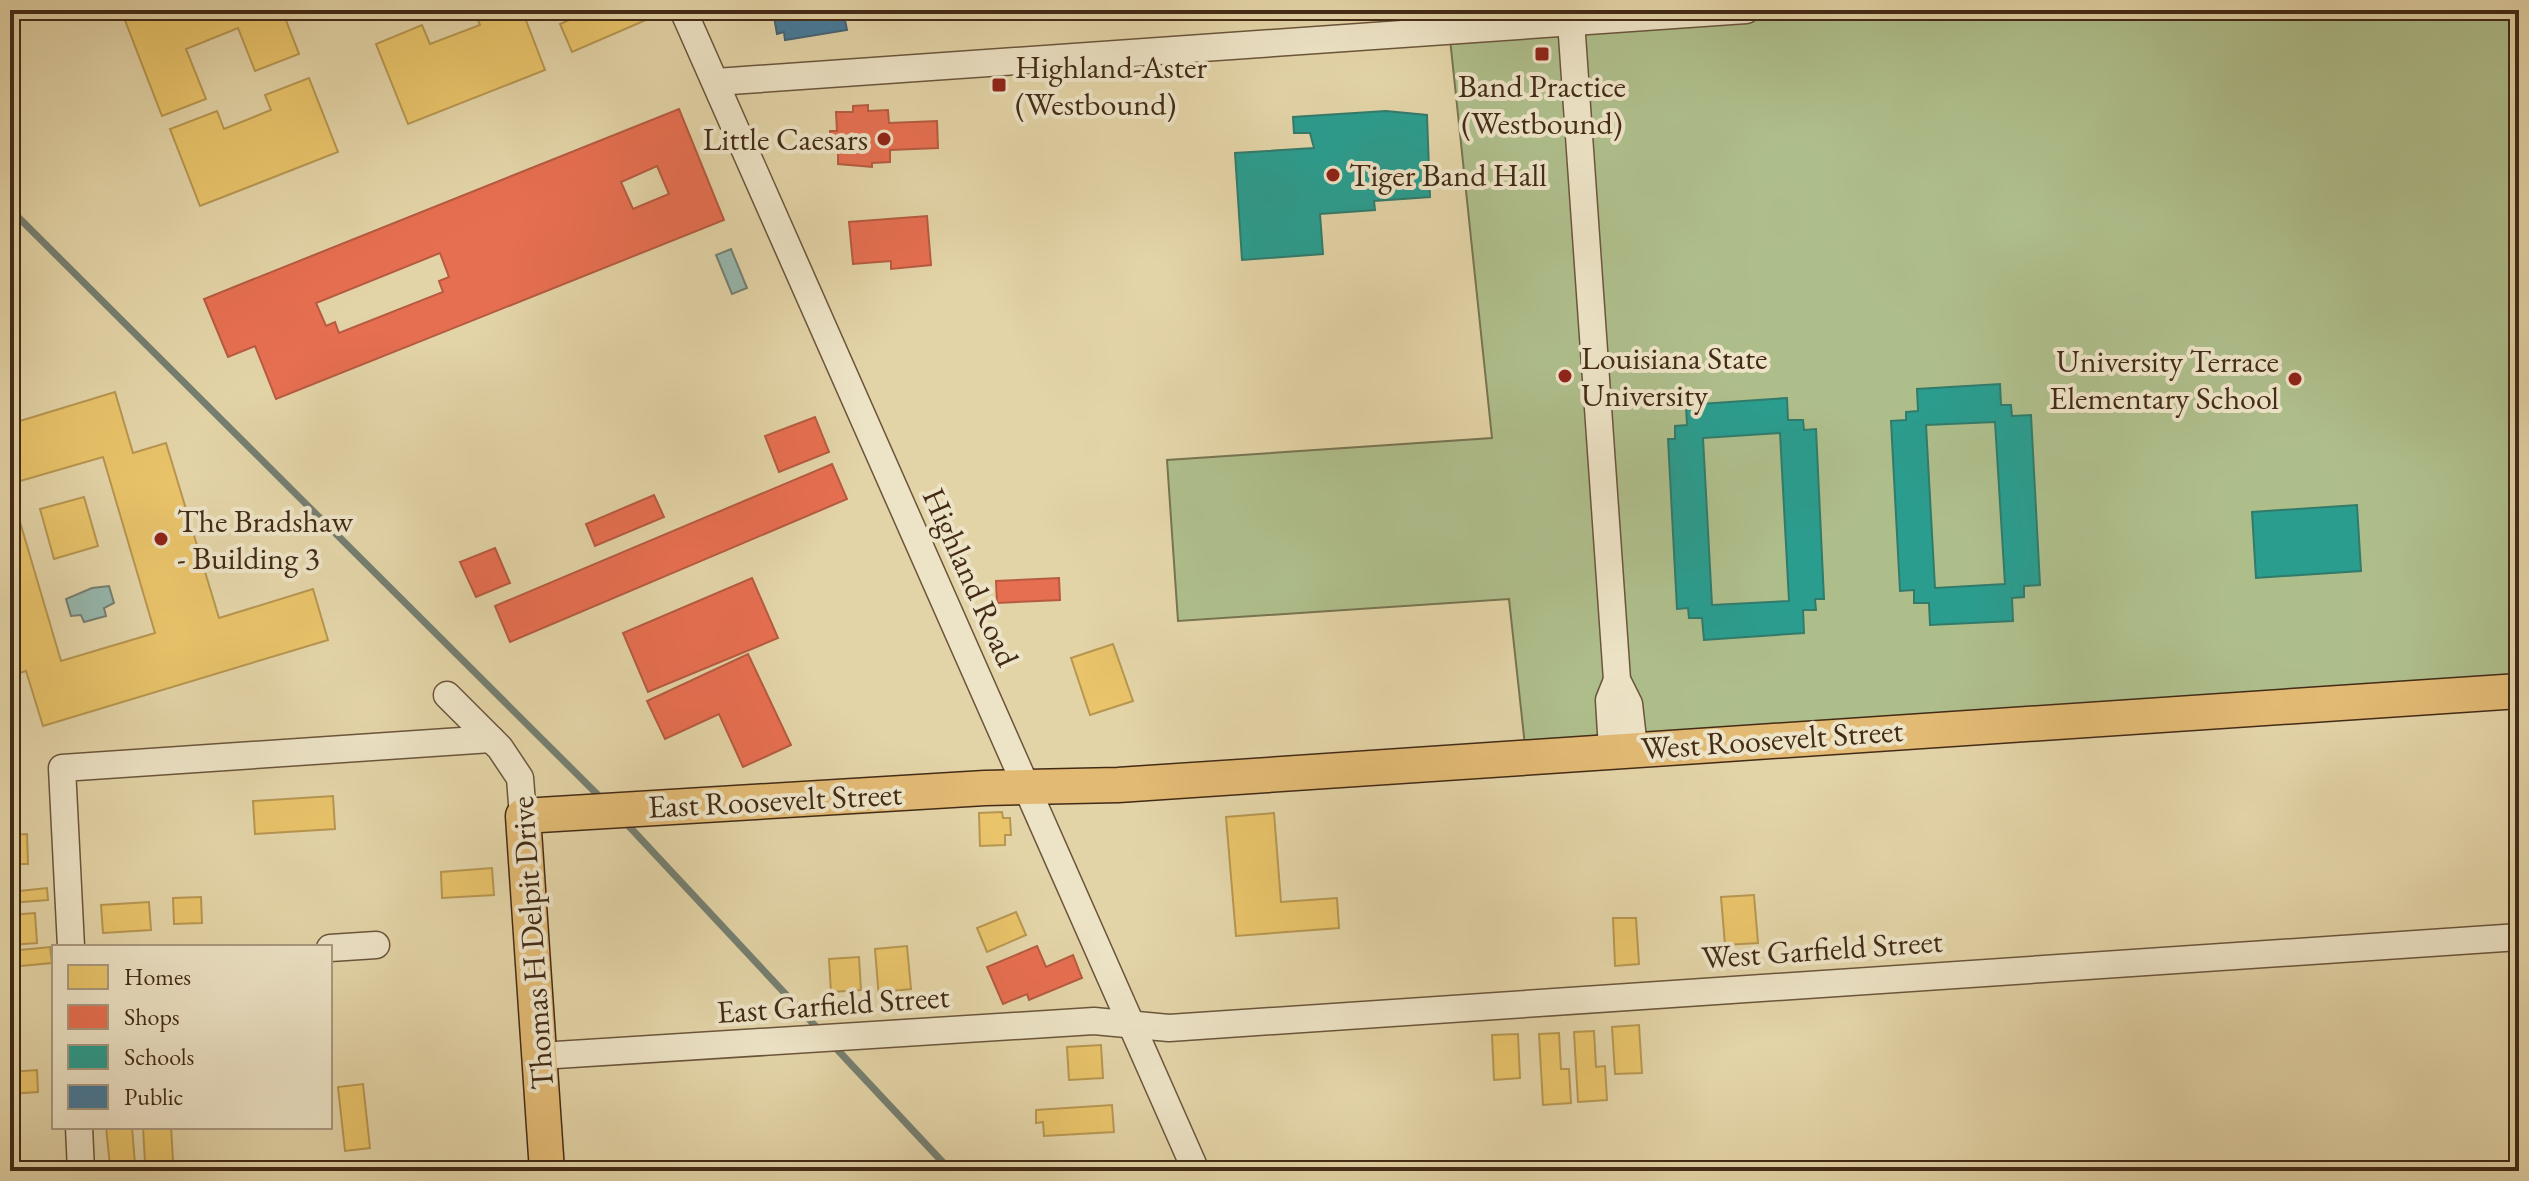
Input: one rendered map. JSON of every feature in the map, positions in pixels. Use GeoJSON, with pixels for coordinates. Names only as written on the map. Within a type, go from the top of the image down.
{"type":"FeatureCollection","features":[{"type":"Feature","properties":{"kind":"main road","name":"West Roosevelt Street"},"geometry":{"type":"LineString","coordinates":[[1026,787],[1118,785],[1623,748],[2519,691]]}},
{"type":"Feature","properties":{"kind":"main road","name":"East Roosevelt Street"},"geometry":{"type":"LineString","coordinates":[[523,816],[1026,787]]}},
{"type":"Feature","properties":{"kind":"main road","name":"Thomas H Delpit Drive"},"geometry":{"type":"LineString","coordinates":[[523,816],[547,1171]]}},
{"type":"Feature","properties":{"kind":"street","name":"Highland Road"},"geometry":{"type":"LineString","coordinates":[[683,10],[1196,1171]]}},
{"type":"Feature","properties":{"kind":"street"},"geometry":{"type":"LineString","coordinates":[[716,82],[1746,10]]}},
{"type":"Feature","properties":{"kind":"street"},"geometry":{"type":"LineString","coordinates":[[1571,21],[1617,680],[1609,700],[1623,748]]}},
{"type":"Feature","properties":{"kind":"street","name":"Thomas H Delpit Drive"},"geometry":{"type":"LineString","coordinates":[[447,695],[491,739],[520,778],[523,816]]}},
{"type":"Feature","properties":{"kind":"street"},"geometry":{"type":"LineString","coordinates":[[71,945],[62,768],[491,739]]}},
{"type":"Feature","properties":{"kind":"street","name":"West Garfield Street"},"geometry":{"type":"LineString","coordinates":[[1130,1024],[1169,1028],[2519,937]]}},
{"type":"Feature","properties":{"kind":"street"},"geometry":{"type":"LineString","coordinates":[[332,948],[376,945]]}},
{"type":"Feature","properties":{"kind":"street","name":"East Garfield Street"},"geometry":{"type":"LineString","coordinates":[[540,1056],[1094,1021],[1130,1024]]}},
{"type":"Feature","properties":{"kind":"street"},"geometry":{"type":"LineString","coordinates":[[79,1129],[81,1171]]}},
{"type":"Feature","properties":{"kind":"street"},"geometry":{"type":"LineString","coordinates":[[536,1171],[547,1171]]}},
{"type":"Feature","properties":{"kind":"green space","name":"Louisiana State University"},"geometry":{"type":"Polygon","coordinates":[[[1447,10],[2519,10],[2519,692],[1526,755],[1509,599],[1178,621],[1167,460],[1492,438],[1447,10]]]}},
{"type":"Feature","properties":{"kind":"water"},"geometry":{"type":"Polygon","coordinates":[[[731,249],[747,288],[732,294],[716,255],[731,249]]]}},
{"type":"Feature","properties":{"kind":"water"},"geometry":{"type":"Polygon","coordinates":[[[109,586],[114,603],[104,608],[106,616],[84,622],[81,615],[71,616],[66,599],[92,588],[109,586]]]}},
{"type":"Feature","properties":{"kind":"building: Homes"},"geometry":{"type":"Polygon","coordinates":[[[121,10],[282,10],[299,54],[255,71],[238,28],[186,49],[206,99],[162,116],[121,10]]]}},
{"type":"Feature","properties":{"kind":"building: Homes"},"geometry":{"type":"Polygon","coordinates":[[[474,10],[522,10],[545,70],[408,124],[376,44],[422,25],[430,44],[480,25],[474,10]]]}},
{"type":"Feature","properties":{"kind":"building: Homes"},"geometry":{"type":"Polygon","coordinates":[[[581,10],[641,10],[646,20],[572,52],[560,24],[583,14],[581,10]]]}},
{"type":"Feature","properties":{"kind":"building: Homes"},"geometry":{"type":"Polygon","coordinates":[[[309,78],[338,152],[200,206],[170,129],[217,111],[224,129],[271,110],[265,95],[309,78]]]}},
{"type":"Feature","properties":{"kind":"building: Homes","name":"The Bradshaw - Building 3"},"geometry":{"type":"Polygon","coordinates":[[[115,392],[133,453],[166,443],[219,618],[313,589],[328,640],[43,726],[26,671],[10,676],[10,488],[61,661],[155,633],[103,457],[10,484],[10,424],[115,392]]]}},
{"type":"Feature","properties":{"kind":"building: Homes"},"geometry":{"type":"Polygon","coordinates":[[[84,497],[98,546],[54,559],[40,509],[84,497]]]}},
{"type":"Feature","properties":{"kind":"building: Homes"},"geometry":{"type":"Polygon","coordinates":[[[1113,644],[1133,701],[1090,715],[1071,658],[1113,644]]]}},
{"type":"Feature","properties":{"kind":"building: Homes"},"geometry":{"type":"Polygon","coordinates":[[[333,796],[335,829],[255,834],[253,801],[333,796]]]}},
{"type":"Feature","properties":{"kind":"building: Homes"},"geometry":{"type":"Polygon","coordinates":[[[1002,812],[1003,818],[1010,818],[1011,835],[1005,835],[1005,845],[980,846],[979,813],[1002,812]]]}},
{"type":"Feature","properties":{"kind":"building: Homes"},"geometry":{"type":"Polygon","coordinates":[[[1274,813],[1281,902],[1337,898],[1339,928],[1236,936],[1226,817],[1274,813]]]}},
{"type":"Feature","properties":{"kind":"building: Homes"},"geometry":{"type":"Polygon","coordinates":[[[27,834],[28,864],[17,864],[18,878],[10,878],[10,835],[27,834]]]}},
{"type":"Feature","properties":{"kind":"building: Homes"},"geometry":{"type":"Polygon","coordinates":[[[492,868],[494,895],[442,898],[441,872],[492,868]]]}},
{"type":"Feature","properties":{"kind":"building: Homes"},"geometry":{"type":"Polygon","coordinates":[[[47,888],[48,900],[10,903],[10,892],[47,888]]]}},
{"type":"Feature","properties":{"kind":"building: Homes"},"geometry":{"type":"Polygon","coordinates":[[[1754,895],[1758,943],[1725,945],[1721,897],[1754,895]]]}},
{"type":"Feature","properties":{"kind":"building: Homes"},"geometry":{"type":"Polygon","coordinates":[[[201,897],[202,923],[174,924],[173,898],[201,897]]]}},
{"type":"Feature","properties":{"kind":"building: Homes"},"geometry":{"type":"Polygon","coordinates":[[[149,902],[151,930],[103,933],[101,905],[149,902]]]}},
{"type":"Feature","properties":{"kind":"building: Homes"},"geometry":{"type":"Polygon","coordinates":[[[1016,912],[1026,935],[987,952],[977,928],[1016,912]]]}},
{"type":"Feature","properties":{"kind":"building: Homes"},"geometry":{"type":"Polygon","coordinates":[[[35,913],[37,943],[10,945],[10,915],[35,913]]]}},
{"type":"Feature","properties":{"kind":"building: Homes"},"geometry":{"type":"Polygon","coordinates":[[[1613,918],[1636,918],[1639,964],[1615,966],[1613,918]]]}},
{"type":"Feature","properties":{"kind":"building: Homes"},"geometry":{"type":"Polygon","coordinates":[[[907,946],[911,989],[893,991],[893,998],[879,999],[875,949],[907,946]]]}},
{"type":"Feature","properties":{"kind":"building: Homes"},"geometry":{"type":"Polygon","coordinates":[[[50,947],[52,963],[10,967],[10,951],[50,947]]]}},
{"type":"Feature","properties":{"kind":"building: Homes"},"geometry":{"type":"Polygon","coordinates":[[[859,957],[861,990],[831,992],[829,959],[859,957]]]}},
{"type":"Feature","properties":{"kind":"building: Homes"},"geometry":{"type":"Polygon","coordinates":[[[1639,1025],[1642,1073],[1615,1074],[1612,1027],[1639,1025]]]}},
{"type":"Feature","properties":{"kind":"building: Homes"},"geometry":{"type":"Polygon","coordinates":[[[1594,1031],[1596,1067],[1605,1066],[1607,1100],[1578,1102],[1574,1032],[1594,1031]]]}},
{"type":"Feature","properties":{"kind":"building: Homes"},"geometry":{"type":"Polygon","coordinates":[[[1559,1033],[1561,1069],[1569,1069],[1571,1103],[1543,1105],[1539,1034],[1559,1033]]]}},
{"type":"Feature","properties":{"kind":"building: Homes"},"geometry":{"type":"Polygon","coordinates":[[[1518,1034],[1520,1078],[1494,1080],[1492,1035],[1518,1034]]]}},
{"type":"Feature","properties":{"kind":"building: Homes"},"geometry":{"type":"Polygon","coordinates":[[[1101,1045],[1103,1078],[1069,1080],[1067,1047],[1101,1045]]]}},
{"type":"Feature","properties":{"kind":"building: Homes"},"geometry":{"type":"Polygon","coordinates":[[[37,1070],[38,1092],[10,1094],[10,1072],[37,1070]]]}},
{"type":"Feature","properties":{"kind":"building: Homes"},"geometry":{"type":"Polygon","coordinates":[[[363,1084],[370,1148],[345,1151],[338,1087],[363,1084]]]}},
{"type":"Feature","properties":{"kind":"building: Homes"},"geometry":{"type":"Polygon","coordinates":[[[1112,1105],[1114,1132],[1044,1136],[1043,1122],[1036,1123],[1036,1110],[1112,1105]]]}},
{"type":"Feature","properties":{"kind":"building: Homes"},"geometry":{"type":"Polygon","coordinates":[[[106,1129],[132,1129],[135,1164],[110,1166],[106,1129]]]}},
{"type":"Feature","properties":{"kind":"building: Homes"},"geometry":{"type":"Polygon","coordinates":[[[143,1129],[171,1129],[173,1161],[145,1163],[143,1129]]]}},
{"type":"Feature","properties":{"kind":"building: Shops","name":"Little Caesars"},"geometry":{"type":"Polygon","coordinates":[[[868,105],[868,111],[888,110],[889,123],[937,121],[938,148],[890,150],[890,162],[872,163],[872,167],[838,164],[838,146],[831,147],[830,131],[837,131],[836,112],[853,112],[853,106],[868,105]]]}},
{"type":"Feature","properties":{"kind":"building: Shops"},"geometry":{"type":"Polygon","coordinates":[[[679,109],[724,220],[276,399],[255,346],[228,357],[204,299],[679,109]],[[657,166],[621,182],[633,209],[669,194],[657,166]],[[440,253],[316,303],[326,326],[335,322],[339,333],[443,292],[439,281],[449,277],[440,253]]]}},
{"type":"Feature","properties":{"kind":"building: Shops"},"geometry":{"type":"Polygon","coordinates":[[[927,216],[931,265],[891,269],[891,261],[853,264],[849,222],[927,216]]]}},
{"type":"Feature","properties":{"kind":"building: Shops"},"geometry":{"type":"Polygon","coordinates":[[[815,417],[829,452],[779,472],[765,436],[815,417]]]}},
{"type":"Feature","properties":{"kind":"building: Shops"},"geometry":{"type":"Polygon","coordinates":[[[832,464],[847,499],[510,642],[495,606],[832,464]]]}},
{"type":"Feature","properties":{"kind":"building: Shops"},"geometry":{"type":"Polygon","coordinates":[[[654,495],[664,517],[595,546],[586,524],[654,495]]]}},
{"type":"Feature","properties":{"kind":"building: Shops"},"geometry":{"type":"Polygon","coordinates":[[[495,548],[510,583],[476,597],[460,562],[495,548]]]}},
{"type":"Feature","properties":{"kind":"building: Shops"},"geometry":{"type":"Polygon","coordinates":[[[752,578],[778,638],[648,692],[623,633],[752,578]]]}},
{"type":"Feature","properties":{"kind":"building: Shops"},"geometry":{"type":"Polygon","coordinates":[[[1059,578],[1060,600],[997,603],[996,581],[1059,578]]]}},
{"type":"Feature","properties":{"kind":"building: Shops"},"geometry":{"type":"Polygon","coordinates":[[[748,654],[791,745],[743,767],[719,714],[665,739],[647,701],[748,654]]]}},
{"type":"Feature","properties":{"kind":"building: Shops"},"geometry":{"type":"Polygon","coordinates":[[[1037,946],[1046,967],[1073,955],[1082,978],[1029,1000],[1027,994],[1003,1004],[987,967],[1037,946]]]}},
{"type":"Feature","properties":{"kind":"building: Schools","name":"Tiger Band Hall"},"geometry":{"type":"Polygon","coordinates":[[[1386,111],[1427,115],[1430,197],[1374,201],[1375,210],[1320,214],[1323,254],[1242,260],[1235,153],[1314,148],[1310,133],[1294,133],[1293,117],[1386,111]]]}},
{"type":"Feature","properties":{"kind":"building: Schools"},"geometry":{"type":"Polygon","coordinates":[[[2000,384],[2001,405],[2011,405],[2012,416],[2031,415],[2040,585],[2024,586],[2024,597],[2012,598],[2013,621],[1930,625],[1929,603],[1914,603],[1914,590],[1900,591],[1891,421],[1906,420],[1906,412],[1918,411],[1917,389],[2000,384]],[[1995,422],[1926,425],[1935,588],[2005,584],[1995,422]]]}},
{"type":"Feature","properties":{"kind":"building: Schools"},"geometry":{"type":"Polygon","coordinates":[[[1787,398],[1788,420],[1803,420],[1804,430],[1816,429],[1824,599],[1815,599],[1816,610],[1803,610],[1804,633],[1704,640],[1702,618],[1689,618],[1688,608],[1677,609],[1668,439],[1675,439],[1675,426],[1687,425],[1686,405],[1787,398]],[[1780,433],[1703,438],[1712,605],[1789,601],[1780,433]]]}},
{"type":"Feature","properties":{"kind":"building: Schools"},"geometry":{"type":"Polygon","coordinates":[[[2357,505],[2361,571],[2256,578],[2252,512],[2357,505]]]}},
{"type":"Feature","properties":{"kind":"building: Public"},"geometry":{"type":"Polygon","coordinates":[[[781,10],[843,10],[847,30],[785,40],[784,32],[777,34],[774,17],[782,16],[781,10]]]}},
{"type":"Feature","properties":{"kind":"waterway"},"geometry":{"type":"LineString","coordinates":[[10,209],[602,799]]}},
{"type":"Feature","properties":{"kind":"waterway"},"geometry":{"type":"LineString","coordinates":[[625,822],[821,1032]]}},
{"type":"Feature","properties":{"kind":"waterway"},"geometry":{"type":"LineString","coordinates":[[832,1044],[951,1171]]}},
{"type":"Feature","properties":{"kind":"place","name":"Band Practice (Westbound)"},"geometry":{"type":"Point","coordinates":[1542,54]}},
{"type":"Feature","properties":{"kind":"place","name":"Highland-Aster (Westbound)"},"geometry":{"type":"Point","coordinates":[999,85]}},
{"type":"Feature","properties":{"kind":"place","name":"Little Caesars"},"geometry":{"type":"Point","coordinates":[884,139]}},
{"type":"Feature","properties":{"kind":"place","name":"Tiger Band Hall"},"geometry":{"type":"Point","coordinates":[1333,175]}},
{"type":"Feature","properties":{"kind":"place","name":"Louisiana State University"},"geometry":{"type":"Point","coordinates":[1565,376]}},
{"type":"Feature","properties":{"kind":"place","name":"University Terrace Elementary School"},"geometry":{"type":"Point","coordinates":[2295,379]}},
{"type":"Feature","properties":{"kind":"place","name":"The Bradshaw - Building 3"},"geometry":{"type":"Point","coordinates":[161,539]}}]}
